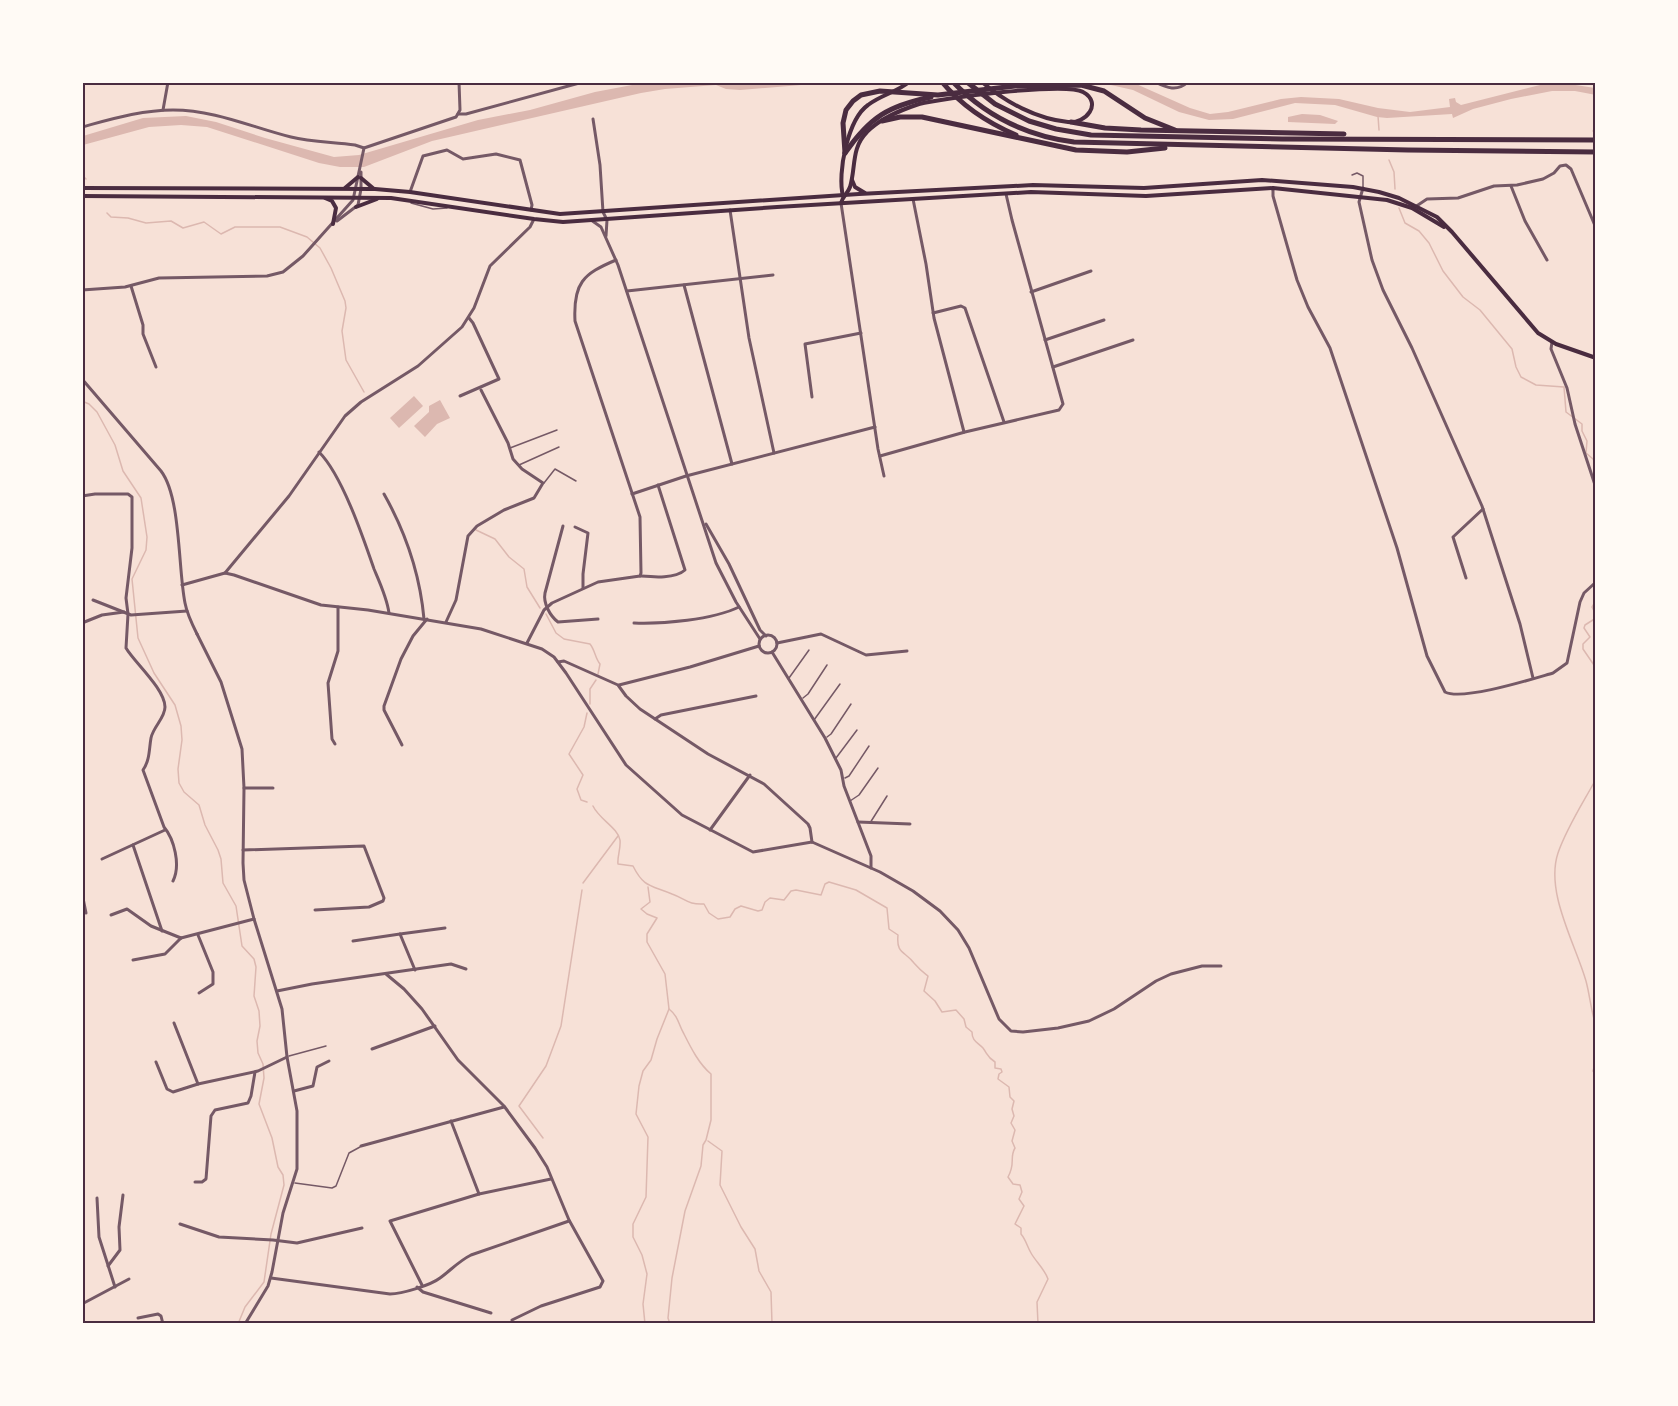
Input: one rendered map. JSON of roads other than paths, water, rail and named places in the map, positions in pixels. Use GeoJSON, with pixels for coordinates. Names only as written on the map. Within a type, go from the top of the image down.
{"type":"FeatureCollection","features":[{"type":"Feature","properties":{"kind":"highway"},"geometry":{"type":"LineString","coordinates":[[942,82],[961,102],[986,120],[1035,142]]}},
{"type":"Feature","properties":{"kind":"highway"},"geometry":{"type":"LineString","coordinates":[[953,82],[973,101],[995,116],[1025,131],[1066,141],[1094,144],[1596,152]]}},
{"type":"Feature","properties":{"kind":"highway"},"geometry":{"type":"LineString","coordinates":[[967,82],[987,99],[1008,112],[1072,133],[1105,136],[1282,139],[1596,140]]}},
{"type":"Feature","properties":{"kind":"highway"},"geometry":{"type":"LineString","coordinates":[[845,153],[859,132],[880,115],[903,105],[938,95],[1015,86],[1081,85],[1104,92],[1145,118],[1175,130]]}},
{"type":"Feature","properties":{"kind":"highway"},"geometry":{"type":"LineString","coordinates":[[845,153],[844,116],[849,105],[857,98],[867,93],[880,91],[938,95]]}},
{"type":"Feature","properties":{"kind":"highway"},"geometry":{"type":"LineString","coordinates":[[882,121],[900,117],[922,117],[1076,150],[1111,152],[1190,145]]}},
{"type":"Feature","properties":{"kind":"highway"},"geometry":{"type":"LineString","coordinates":[[1071,122],[1105,128],[1349,135],[1361,138]]}},
{"type":"Feature","properties":{"kind":"main road"},"geometry":{"type":"LineString","coordinates":[[841,203],[845,153],[850,132],[858,115],[870,103],[909,82]]}},
{"type":"Feature","properties":{"kind":"main road"},"geometry":{"type":"LineString","coordinates":[[843,195],[849,188],[854,157],[861,140],[871,128],[904,110],[932,101],[1016,91],[1070,88],[1084,92],[1092,104],[1088,115],[1079,121],[1071,122],[1047,117],[1019,106],[982,82]]}},
{"type":"Feature","properties":{"kind":"main road"},"geometry":{"type":"LineString","coordinates":[[852,172],[853,184],[866,194]]}},
{"type":"Feature","properties":{"kind":"main road"},"geometry":{"type":"LineString","coordinates":[[344,189],[359,177],[375,189]]}},
{"type":"Feature","properties":{"kind":"main road"},"geometry":{"type":"LineString","coordinates":[[82,188],[375,189],[560,214],[1032,185],[1159,187],[1262,180],[1363,188],[1418,206],[1437,217],[1535,330],[1552,342],[1596,358]]}},
{"type":"Feature","properties":{"kind":"main road"},"geometry":{"type":"LineString","coordinates":[[1122,187],[1122,195]]}},
{"type":"Feature","properties":{"kind":"main road"},"geometry":{"type":"LineString","coordinates":[[82,196],[380,197],[554,222],[1032,192],[1158,195],[1273,188],[1387,200],[1412,208],[1437,221],[1462,244]]}},
{"type":"Feature","properties":{"kind":"main road"},"geometry":{"type":"LineString","coordinates":[[318,196],[329,199],[335,205],[337,212],[333,224]]}},
{"type":"Feature","properties":{"kind":"main road"},"geometry":{"type":"LineString","coordinates":[[356,207],[380,197]]}},
{"type":"Feature","properties":{"kind":"main road"},"geometry":{"type":"LineString","coordinates":[[695,213],[696,205]]}},
{"type":"Feature","properties":{"kind":"street"},"geometry":{"type":"LineString","coordinates":[[163,110],[168,82]]}},
{"type":"Feature","properties":{"kind":"street"},"geometry":{"type":"LineString","coordinates":[[458,114],[459,82]]}},
{"type":"Feature","properties":{"kind":"street"},"geometry":{"type":"LineString","coordinates":[[333,224],[356,207],[364,148],[369,145],[452,119],[458,114],[466,114],[583,82]]}},
{"type":"Feature","properties":{"kind":"street"},"geometry":{"type":"LineString","coordinates":[[1155,82],[1174,89],[1188,82]]}},
{"type":"Feature","properties":{"kind":"street"},"geometry":{"type":"LineString","coordinates":[[82,127],[128,115],[163,110],[189,111],[214,114],[294,138],[358,145],[364,148]]}},
{"type":"Feature","properties":{"kind":"street"},"geometry":{"type":"LineString","coordinates":[[593,119],[600,165],[603,212],[600,220],[601,227],[627,291],[716,562],[739,607],[760,639],[759,646],[765,653],[776,649],[777,644],[773,637],[766,636],[760,639]]}},
{"type":"Feature","properties":{"kind":"street"},"geometry":{"type":"LineString","coordinates":[[410,192],[420,158],[424,156],[447,150],[463,159],[496,154],[520,160],[532,205],[531,211]]}},
{"type":"Feature","properties":{"kind":"street"},"geometry":{"type":"LineString","coordinates":[[1412,208],[1427,200],[1456,198],[1494,186],[1511,186],[1549,176],[1560,165],[1568,166],[1571,170],[1596,228]]}},
{"type":"Feature","properties":{"kind":"street"},"geometry":{"type":"LineString","coordinates":[[1511,186],[1525,221],[1547,260]]}},
{"type":"Feature","properties":{"kind":"street"},"geometry":{"type":"LineString","coordinates":[[1273,188],[1295,274],[1308,307],[1330,348],[1397,548],[1427,656],[1444,692],[1452,694],[1476,692],[1557,672],[1567,663],[1580,602],[1584,593],[1596,582]]}},
{"type":"Feature","properties":{"kind":"street"},"geometry":{"type":"LineString","coordinates":[[1363,188],[1359,202],[1367,244],[1383,290],[1412,348],[1483,509],[1520,624],[1533,678]]}},
{"type":"Feature","properties":{"kind":"street"},"geometry":{"type":"LineString","coordinates":[[880,456],[965,432],[1059,410],[1064,401],[1031,292],[1006,194]]}},
{"type":"Feature","properties":{"kind":"street"},"geometry":{"type":"LineString","coordinates":[[82,290],[131,286],[159,278],[272,276],[292,267],[357,197]]}},
{"type":"Feature","properties":{"kind":"street"},"geometry":{"type":"LineString","coordinates":[[913,199],[933,313],[965,432]]}},
{"type":"Feature","properties":{"kind":"street"},"geometry":{"type":"LineString","coordinates":[[841,203],[884,476]]}},
{"type":"Feature","properties":{"kind":"street"},"geometry":{"type":"LineString","coordinates":[[730,210],[749,338],[774,453]]}},
{"type":"Feature","properties":{"kind":"street"},"geometry":{"type":"LineString","coordinates":[[603,212],[607,219],[606,237]]}},
{"type":"Feature","properties":{"kind":"street"},"geometry":{"type":"LineString","coordinates":[[225,573],[289,496],[340,422],[355,406],[418,366],[469,318],[490,266],[530,227],[534,219]]}},
{"type":"Feature","properties":{"kind":"street"},"geometry":{"type":"LineString","coordinates":[[591,220],[601,227]]}},
{"type":"Feature","properties":{"kind":"street"},"geometry":{"type":"LineString","coordinates":[[616,260],[584,278],[576,297],[575,321],[640,522],[642,570],[640,576]]}},
{"type":"Feature","properties":{"kind":"street"},"geometry":{"type":"LineString","coordinates":[[1031,292],[1091,271]]}},
{"type":"Feature","properties":{"kind":"street"},"geometry":{"type":"LineString","coordinates":[[627,291],[773,275]]}},
{"type":"Feature","properties":{"kind":"street"},"geometry":{"type":"LineString","coordinates":[[684,285],[732,464]]}},
{"type":"Feature","properties":{"kind":"street"},"geometry":{"type":"LineString","coordinates":[[131,286],[143,325],[143,334],[156,367]]}},
{"type":"Feature","properties":{"kind":"street"},"geometry":{"type":"LineString","coordinates":[[933,313],[961,306],[965,308],[1004,423]]}},
{"type":"Feature","properties":{"kind":"street"},"geometry":{"type":"LineString","coordinates":[[460,396],[499,378],[469,318]]}},
{"type":"Feature","properties":{"kind":"street"},"geometry":{"type":"LineString","coordinates":[[1045,340],[1104,320]]}},
{"type":"Feature","properties":{"kind":"street"},"geometry":{"type":"LineString","coordinates":[[812,397],[806,344],[861,333]]}},
{"type":"Feature","properties":{"kind":"street"},"geometry":{"type":"LineString","coordinates":[[1053,367],[1133,340]]}},
{"type":"Feature","properties":{"kind":"street"},"geometry":{"type":"LineString","coordinates":[[1552,342],[1551,349],[1568,388],[1574,421],[1596,488]]}},
{"type":"Feature","properties":{"kind":"street"},"geometry":{"type":"LineString","coordinates":[[82,379],[168,481],[173,501],[187,611],[221,682],[238,736],[243,761],[245,886],[284,1020],[287,1057],[297,1111],[298,1158],[294,1182],[275,1240],[271,1278],[244,1323]]}},
{"type":"Feature","properties":{"kind":"street"},"geometry":{"type":"LineString","coordinates":[[446,622],[456,600],[468,536],[477,526],[504,510],[534,498],[543,483],[513,459],[481,390]]}},
{"type":"Feature","properties":{"kind":"street"},"geometry":{"type":"LineString","coordinates":[[632,494],[732,464],[875,427]]}},
{"type":"Feature","properties":{"kind":"street"},"geometry":{"type":"LineString","coordinates":[[319,452],[328,461],[344,494],[369,553],[388,613]]}},
{"type":"Feature","properties":{"kind":"street"},"geometry":{"type":"LineString","coordinates":[[527,643],[547,606],[583,588],[603,580],[670,575],[682,573],[685,570],[658,485]]}},
{"type":"Feature","properties":{"kind":"street"},"geometry":{"type":"LineString","coordinates":[[82,496],[128,494],[132,497],[132,548],[127,585],[126,648],[143,668],[164,705],[152,734],[147,762],[143,770],[165,830],[169,831],[177,864],[177,872],[173,881]]}},
{"type":"Feature","properties":{"kind":"street"},"geometry":{"type":"LineString","coordinates":[[384,494],[404,534],[420,587],[425,619],[401,659],[384,705],[385,712],[402,745]]}},
{"type":"Feature","properties":{"kind":"street"},"geometry":{"type":"LineString","coordinates":[[1466,578],[1454,537],[1483,509]]}},
{"type":"Feature","properties":{"kind":"street"},"geometry":{"type":"LineString","coordinates":[[705,523],[729,564],[760,630],[766,636]]}},
{"type":"Feature","properties":{"kind":"street"},"geometry":{"type":"LineString","coordinates":[[562,526],[544,600],[558,622],[598,619]]}},
{"type":"Feature","properties":{"kind":"street"},"geometry":{"type":"LineString","coordinates":[[575,526],[588,533],[583,588]]}},
{"type":"Feature","properties":{"kind":"street"},"geometry":{"type":"LineString","coordinates":[[182,585],[225,573],[314,603],[481,629],[542,649],[558,662],[621,760],[682,815],[753,852],[812,842],[871,868],[913,891],[948,919],[969,948],[999,1019],[1011,1031],[1058,1028],[1089,1021],[1122,1005],[1156,981],[1172,974],[1202,966],[1221,966]]}},
{"type":"Feature","properties":{"kind":"street"},"geometry":{"type":"LineString","coordinates":[[93,600],[128,614]]}},
{"type":"Feature","properties":{"kind":"street"},"geometry":{"type":"LineString","coordinates":[[335,744],[332,739],[328,682],[338,651],[338,607]]}},
{"type":"Feature","properties":{"kind":"street"},"geometry":{"type":"LineString","coordinates":[[634,623],[668,622],[727,612],[739,607]]}},
{"type":"Feature","properties":{"kind":"street"},"geometry":{"type":"LineString","coordinates":[[82,623],[102,615],[142,615],[187,611]]}},
{"type":"Feature","properties":{"kind":"street"},"geometry":{"type":"LineString","coordinates":[[777,644],[821,634],[866,655],[906,651]]}},
{"type":"Feature","properties":{"kind":"street"},"geometry":{"type":"LineString","coordinates":[[618,685],[690,668],[759,646]]}},
{"type":"Feature","properties":{"kind":"street"},"geometry":{"type":"LineString","coordinates":[[772,652],[825,738],[841,770],[871,856],[871,868]]}},
{"type":"Feature","properties":{"kind":"street"},"geometry":{"type":"LineString","coordinates":[[558,662],[564,662],[618,685],[632,702],[655,719],[708,754],[764,784],[808,824],[812,842]]}},
{"type":"Feature","properties":{"kind":"street"},"geometry":{"type":"LineString","coordinates":[[655,719],[661,715],[756,696]]}},
{"type":"Feature","properties":{"kind":"street"},"geometry":{"type":"LineString","coordinates":[[710,830],[750,775]]}},
{"type":"Feature","properties":{"kind":"street"},"geometry":{"type":"LineString","coordinates":[[244,788],[273,789]]}},
{"type":"Feature","properties":{"kind":"street"},"geometry":{"type":"LineString","coordinates":[[858,822],[910,824]]}},
{"type":"Feature","properties":{"kind":"street"},"geometry":{"type":"LineString","coordinates":[[102,859],[165,830]]}},
{"type":"Feature","properties":{"kind":"street"},"geometry":{"type":"LineString","coordinates":[[132,845],[162,931]]}},
{"type":"Feature","properties":{"kind":"street"},"geometry":{"type":"LineString","coordinates":[[243,850],[364,846],[384,898],[383,901],[366,907],[315,910]]}},
{"type":"Feature","properties":{"kind":"street"},"geometry":{"type":"LineString","coordinates":[[82,892],[86,913]]}},
{"type":"Feature","properties":{"kind":"street"},"geometry":{"type":"LineString","coordinates":[[111,915],[127,909],[150,926],[181,938],[254,919]]}},
{"type":"Feature","properties":{"kind":"street"},"geometry":{"type":"LineString","coordinates":[[354,941],[445,928]]}},
{"type":"Feature","properties":{"kind":"street"},"geometry":{"type":"LineString","coordinates":[[400,934],[415,970]]}},
{"type":"Feature","properties":{"kind":"street"},"geometry":{"type":"LineString","coordinates":[[198,935],[214,976],[211,986],[199,993]]}},
{"type":"Feature","properties":{"kind":"street"},"geometry":{"type":"LineString","coordinates":[[133,960],[165,954],[181,938]]}},
{"type":"Feature","properties":{"kind":"street"},"geometry":{"type":"LineString","coordinates":[[277,991],[451,964],[466,969]]}},
{"type":"Feature","properties":{"kind":"street"},"geometry":{"type":"LineString","coordinates":[[386,974],[417,1003],[466,1070],[504,1106],[535,1148],[569,1220],[601,1276],[603,1285],[600,1287],[541,1306],[512,1320]]}},
{"type":"Feature","properties":{"kind":"street"},"geometry":{"type":"LineString","coordinates":[[174,1023],[198,1084]]}},
{"type":"Feature","properties":{"kind":"street"},"geometry":{"type":"LineString","coordinates":[[372,1049],[435,1026]]}},
{"type":"Feature","properties":{"kind":"street"},"geometry":{"type":"LineString","coordinates":[[156,1062],[169,1092],[173,1092],[198,1084],[256,1072],[287,1057]]}},
{"type":"Feature","properties":{"kind":"street"},"geometry":{"type":"LineString","coordinates":[[294,1091],[313,1086],[317,1067],[329,1061]]}},
{"type":"Feature","properties":{"kind":"street"},"geometry":{"type":"LineString","coordinates":[[195,1182],[202,1182],[206,1179],[211,1116],[216,1110],[248,1103],[256,1072]]}},
{"type":"Feature","properties":{"kind":"street"},"geometry":{"type":"LineString","coordinates":[[361,1146],[504,1106]]}},
{"type":"Feature","properties":{"kind":"street"},"geometry":{"type":"LineString","coordinates":[[451,1121],[479,1194]]}},
{"type":"Feature","properties":{"kind":"street"},"geometry":{"type":"LineString","coordinates":[[422,1285],[390,1221],[479,1194],[551,1179]]}},
{"type":"Feature","properties":{"kind":"street"},"geometry":{"type":"LineString","coordinates":[[108,1266],[113,1262],[120,1247],[119,1227],[123,1196]]}},
{"type":"Feature","properties":{"kind":"street"},"geometry":{"type":"LineString","coordinates":[[97,1198],[99,1238],[115,1287]]}},
{"type":"Feature","properties":{"kind":"street"},"geometry":{"type":"LineString","coordinates":[[271,1278],[390,1294],[405,1292],[438,1280],[460,1261],[471,1255],[569,1220]]}},
{"type":"Feature","properties":{"kind":"street"},"geometry":{"type":"LineString","coordinates":[[180,1224],[219,1237],[302,1243],[362,1228]]}},
{"type":"Feature","properties":{"kind":"street"},"geometry":{"type":"LineString","coordinates":[[82,1304],[129,1279]]}},
{"type":"Feature","properties":{"kind":"street"},"geometry":{"type":"LineString","coordinates":[[417,1287],[423,1292],[491,1313]]}},
{"type":"Feature","properties":{"kind":"street"},"geometry":{"type":"LineString","coordinates":[[138,1318],[158,1314],[163,1323]]}},
{"type":"Feature","properties":{"kind":"lane"},"geometry":{"type":"LineString","coordinates":[[1352,175],[1363,176],[1363,188]]}},
{"type":"Feature","properties":{"kind":"lane"},"geometry":{"type":"LineString","coordinates":[[509,448],[557,430]]}},
{"type":"Feature","properties":{"kind":"lane"},"geometry":{"type":"LineString","coordinates":[[518,465],[559,447]]}},
{"type":"Feature","properties":{"kind":"lane"},"geometry":{"type":"LineString","coordinates":[[543,483],[555,469],[576,481]]}},
{"type":"Feature","properties":{"kind":"lane"},"geometry":{"type":"LineString","coordinates":[[788,678],[809,650]]}},
{"type":"Feature","properties":{"kind":"lane"},"geometry":{"type":"LineString","coordinates":[[801,699],[808,694],[827,665]]}},
{"type":"Feature","properties":{"kind":"lane"},"geometry":{"type":"LineString","coordinates":[[814,720],[840,684]]}},
{"type":"Feature","properties":{"kind":"lane"},"geometry":{"type":"LineString","coordinates":[[825,738],[831,734],[851,704]]}},
{"type":"Feature","properties":{"kind":"lane"},"geometry":{"type":"LineString","coordinates":[[835,759],[857,730]]}},
{"type":"Feature","properties":{"kind":"lane"},"geometry":{"type":"LineString","coordinates":[[842,778],[849,776],[869,746]]}},
{"type":"Feature","properties":{"kind":"lane"},"geometry":{"type":"LineString","coordinates":[[850,801],[859,795],[878,768]]}},
{"type":"Feature","properties":{"kind":"lane"},"geometry":{"type":"LineString","coordinates":[[870,823],[887,796]]}},
{"type":"Feature","properties":{"kind":"lane"},"geometry":{"type":"LineString","coordinates":[[287,1057],[326,1046]]}},
{"type":"Feature","properties":{"kind":"lane"},"geometry":{"type":"LineString","coordinates":[[294,1182],[332,1188],[336,1186],[349,1153],[361,1146]]}},
{"type":"Feature","properties":{"kind":"waterway"},"geometry":{"type":"LineString","coordinates":[[1378,116],[1379,130]]}},
{"type":"Feature","properties":{"kind":"waterway"},"geometry":{"type":"LineString","coordinates":[[1593,131],[1596,125]]}},
{"type":"Feature","properties":{"kind":"waterway"},"geometry":{"type":"LineString","coordinates":[[1389,160],[1394,172],[1395,189]]}},
{"type":"Feature","properties":{"kind":"waterway"},"geometry":{"type":"LineString","coordinates":[[82,175],[86,179]]}},
{"type":"Feature","properties":{"kind":"waterway"},"geometry":{"type":"LineString","coordinates":[[1399,208],[1405,223],[1419,231],[1429,243],[1443,271],[1463,297],[1480,310],[1512,349],[1521,377],[1536,385],[1564,387],[1566,412],[1582,424],[1582,431],[1587,441],[1586,453],[1596,465]]}},
{"type":"Feature","properties":{"kind":"waterway"},"geometry":{"type":"LineString","coordinates":[[107,213],[111,217],[128,218],[146,223],[171,221],[183,228],[204,222],[221,234],[235,227],[280,227],[307,237],[320,248],[345,301],[342,331],[346,360],[364,392]]}},
{"type":"Feature","properties":{"kind":"waterway"},"geometry":{"type":"LineString","coordinates":[[82,401],[97,412],[115,445],[123,471],[141,498],[147,537],[146,550],[132,579],[138,638],[154,673],[175,705],[182,740],[178,769],[179,783],[184,792],[199,805],[205,825],[218,850],[223,883],[236,906],[242,946],[254,959],[256,967],[254,996],[259,1011],[260,1026],[257,1041],[264,1078],[259,1104],[272,1138],[284,1185],[271,1234],[264,1282],[245,1307],[238,1324]]}},
{"type":"Feature","properties":{"kind":"waterway"},"geometry":{"type":"LineString","coordinates":[[476,530],[495,539],[509,557],[524,569],[527,587],[540,608]]}},
{"type":"Feature","properties":{"kind":"waterway"},"geometry":{"type":"LineString","coordinates":[[1595,599],[1596,591]]}},
{"type":"Feature","properties":{"kind":"waterway"},"geometry":{"type":"LineString","coordinates":[[1596,600],[1592,607],[1596,615]]}},
{"type":"Feature","properties":{"kind":"waterway"},"geometry":{"type":"LineString","coordinates":[[546,614],[556,633],[564,639],[590,644],[600,664],[598,674]]}},
{"type":"Feature","properties":{"kind":"waterway"},"geometry":{"type":"LineString","coordinates":[[1596,618],[1585,625],[1584,628],[1590,637],[1583,644],[1583,649],[1596,668]]}},
{"type":"Feature","properties":{"kind":"waterway"},"geometry":{"type":"LineString","coordinates":[[590,704],[590,689],[596,680]]}},
{"type":"Feature","properties":{"kind":"waterway"},"geometry":{"type":"LineString","coordinates":[[587,713],[584,727],[569,754],[583,775],[577,789],[581,800],[587,802]]}},
{"type":"Feature","properties":{"kind":"waterway"},"geometry":{"type":"LineString","coordinates":[[1596,779],[1566,834],[1555,868],[1558,901],[1586,981],[1596,1026]]}},
{"type":"Feature","properties":{"kind":"waterway"},"geometry":{"type":"LineString","coordinates":[[593,806],[619,836],[618,864],[633,866],[649,885],[691,903],[704,904],[709,913],[718,919],[730,917],[735,909],[741,906],[762,910],[765,902],[770,898],[784,900],[791,891],[821,895],[825,884],[829,882],[856,890],[887,908],[889,929],[898,935],[898,946],[928,976],[924,991],[935,1001],[942,1012],[956,1010],[964,1019],[974,1039],[995,1062],[995,1068],[1001,1069],[1002,1072],[998,1079],[1009,1087],[1010,1097],[1014,1101],[1012,1109],[1014,1116],[1011,1123],[1015,1130],[1012,1141],[1015,1148],[1008,1177],[1013,1184],[1020,1185],[1022,1192],[1019,1199],[1024,1206],[1015,1224],[1021,1228],[1021,1234],[1048,1279],[1037,1302],[1038,1324]]}},
{"type":"Feature","properties":{"kind":"waterway"},"geometry":{"type":"LineString","coordinates":[[583,883],[618,836]]}},
{"type":"Feature","properties":{"kind":"waterway"},"geometry":{"type":"LineString","coordinates":[[645,1324],[643,1304],[647,1274],[642,1255],[633,1237],[633,1224],[646,1197],[648,1137],[636,1114],[643,1071],[651,1060],[669,1009],[665,974],[647,942],[647,934],[657,918],[641,909],[650,902],[648,887]]}},
{"type":"Feature","properties":{"kind":"waterway"},"geometry":{"type":"LineString","coordinates":[[543,1138],[519,1106],[546,1066],[561,1026],[582,890]]}},
{"type":"Feature","properties":{"kind":"waterway"},"geometry":{"type":"LineString","coordinates":[[669,1009],[677,1018],[696,1056],[711,1074],[711,1120],[703,1145],[701,1166],[685,1211],[672,1278],[668,1318],[670,1324]]}},
{"type":"Feature","properties":{"kind":"waterway"},"geometry":{"type":"LineString","coordinates":[[1596,1061],[1593,1071],[1596,1075]]}},
{"type":"Feature","properties":{"kind":"waterway"},"geometry":{"type":"LineString","coordinates":[[708,1141],[722,1151],[720,1185],[755,1249],[759,1271],[771,1292],[772,1324]]}}]}
